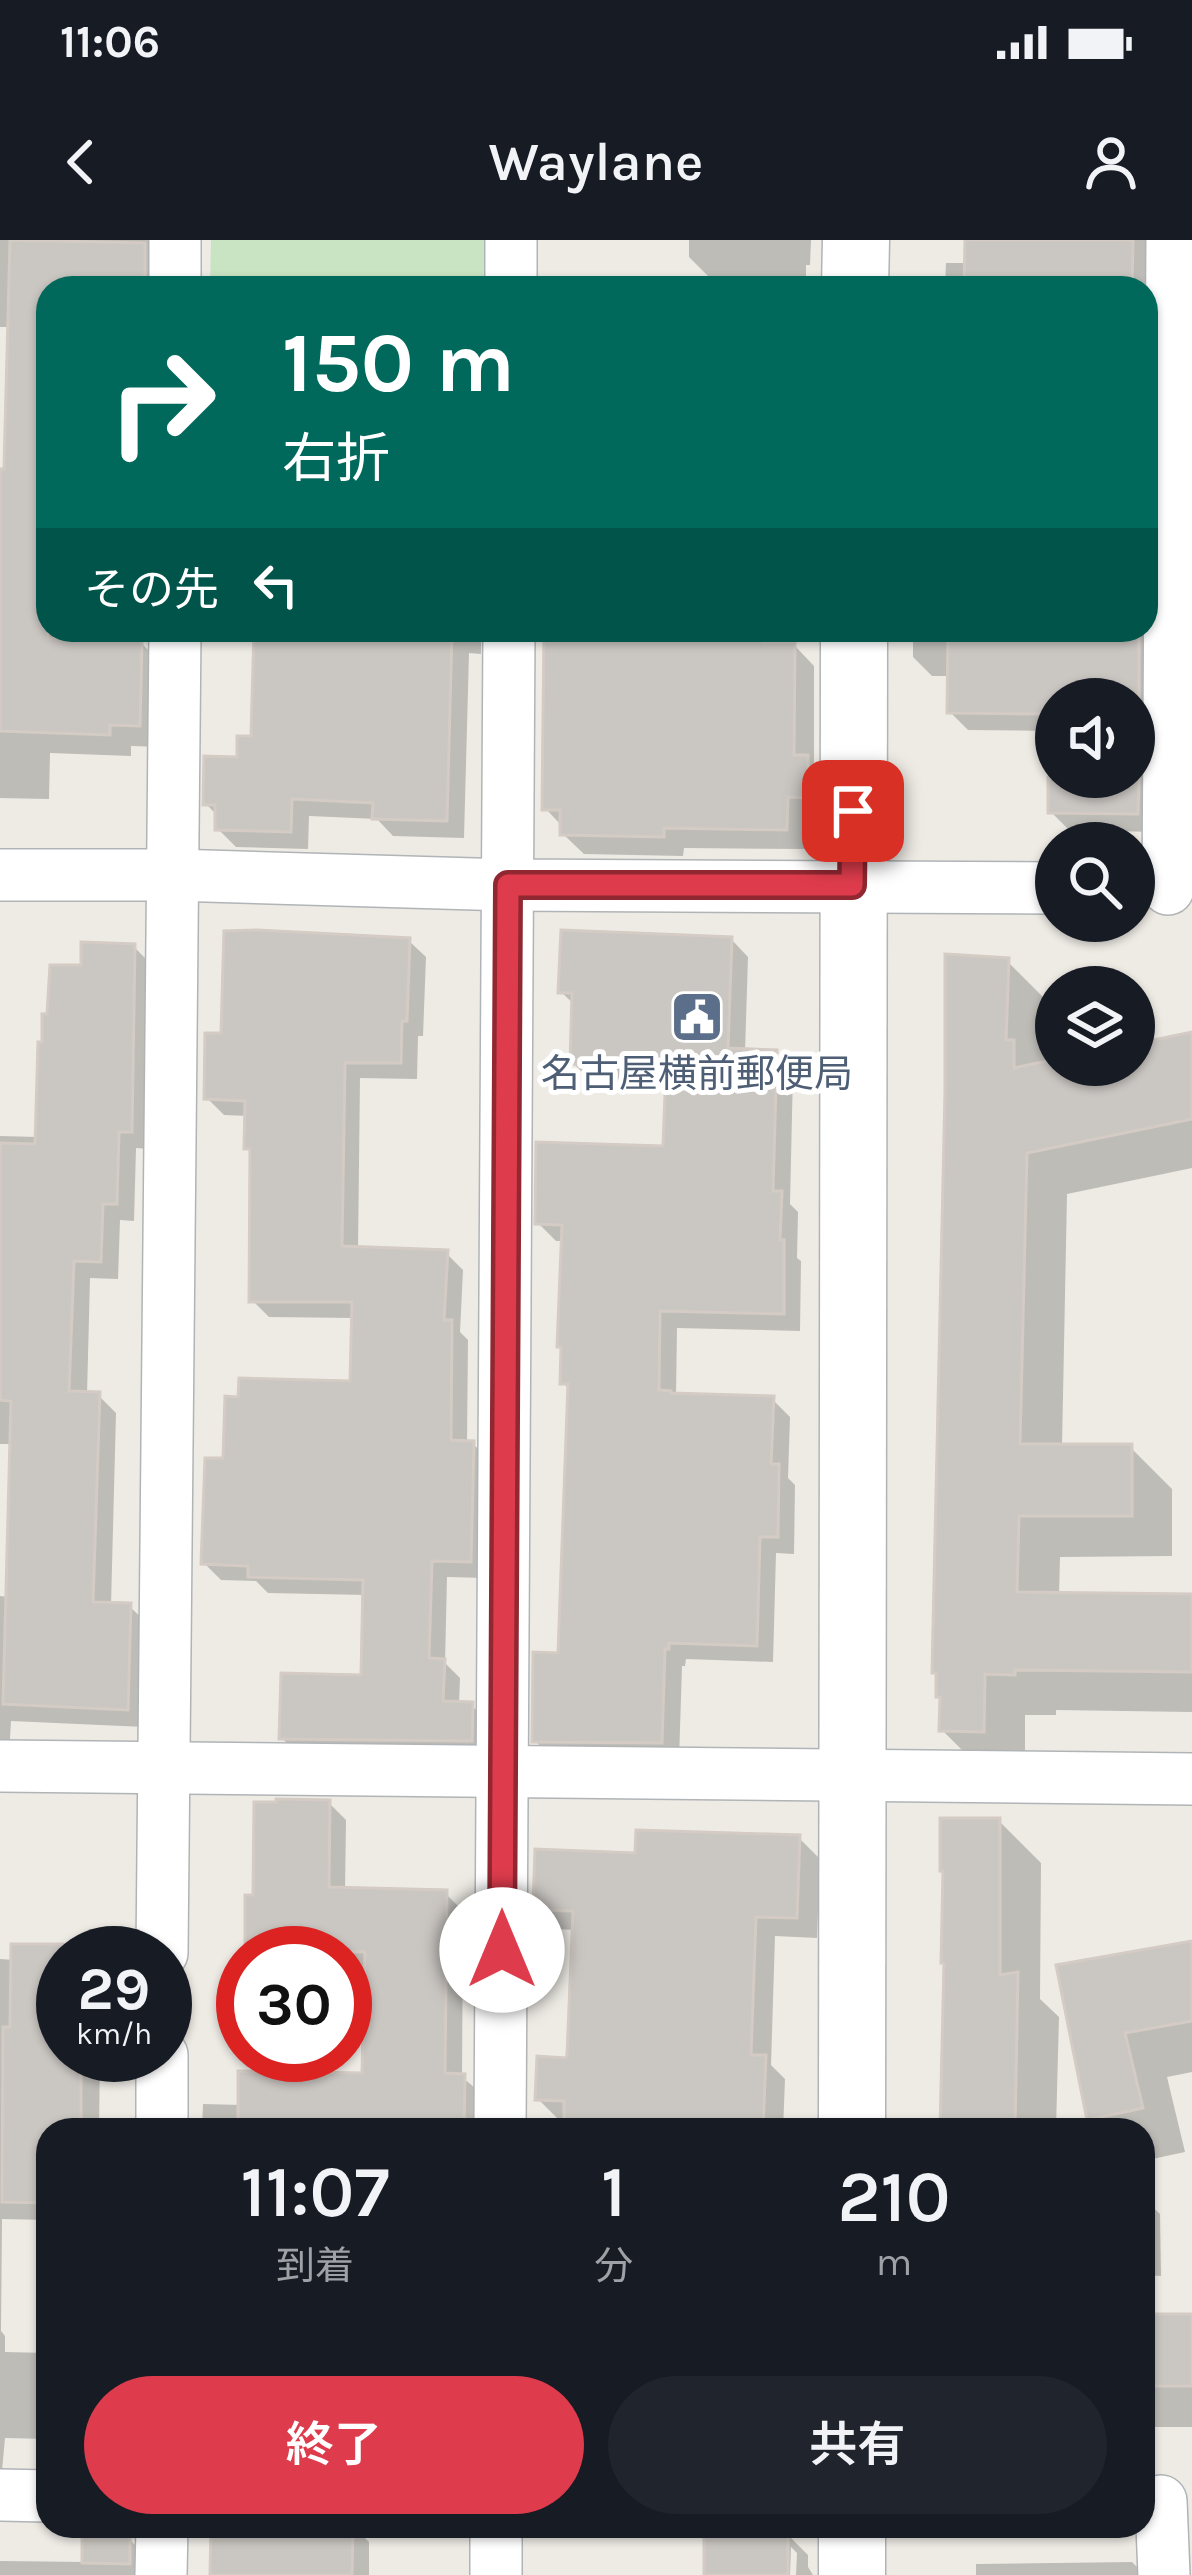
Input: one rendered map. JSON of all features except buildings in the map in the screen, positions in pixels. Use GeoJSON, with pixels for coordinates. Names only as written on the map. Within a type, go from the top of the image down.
{"type":"FeatureCollection","features":[{"type":"Feature","properties":{"kind":"street"},"geometry":{"type":"LineString","coordinates":[[175,240],[176,276]]}},
{"type":"Feature","properties":{"kind":"street"},"geometry":{"type":"LineString","coordinates":[[511,240],[511,276]]}},
{"type":"Feature","properties":{"kind":"street"},"geometry":{"type":"LineString","coordinates":[[855,276],[856,240]]}},
{"type":"Feature","properties":{"kind":"street"},"geometry":{"type":"LineString","coordinates":[[1165,889],[1172,240]]}},
{"type":"Feature","properties":{"kind":"street"},"geometry":{"type":"LineString","coordinates":[[162,1926],[175,642]]}},
{"type":"Feature","properties":{"kind":"street"},"geometry":{"type":"LineString","coordinates":[[500,2118],[509,642]]}},
{"type":"Feature","properties":{"kind":"street"},"geometry":{"type":"LineString","coordinates":[[852,2118],[854,642]]}},
{"type":"Feature","properties":{"kind":"street"},"geometry":{"type":"LineString","coordinates":[[0,875],[508,885],[1035,888]]}},
{"type":"Feature","properties":{"kind":"street"},"geometry":{"type":"LineString","coordinates":[[0,1766],[1192,1779]]}},
{"type":"Feature","properties":{"kind":"street"},"geometry":{"type":"LineString","coordinates":[[162,2082],[162,2118]]}},
{"type":"Feature","properties":{"kind":"street"},"geometry":{"type":"LineString","coordinates":[[0,2495],[36,2496]]}},
{"type":"Feature","properties":{"kind":"street"},"geometry":{"type":"LineString","coordinates":[[1164,2575],[1165,2501]]}},
{"type":"Feature","properties":{"kind":"street"},"geometry":{"type":"LineString","coordinates":[[161,2575],[162,2538]]}},
{"type":"Feature","properties":{"kind":"street"},"geometry":{"type":"LineString","coordinates":[[496,2538],[496,2575]]}},
{"type":"Feature","properties":{"kind":"street"},"geometry":{"type":"LineString","coordinates":[[852,2538],[852,2575]]}},
{"type":"Feature","properties":{"kind":"green space"},"geometry":{"type":"Polygon","coordinates":[[[211,240],[490,240],[490,276],[210,276],[211,240]]]}},
{"type":"Feature","properties":{"kind":"place","name":"名古屋横前郵便局"},"geometry":{"type":"Point","coordinates":[697,1017]}},
{"type":"Feature","properties":{"kind":"route"},"geometry":{"type":"LineString","coordinates":[[502,1950],[508,885],[852,885],[853,811]]}}]}
